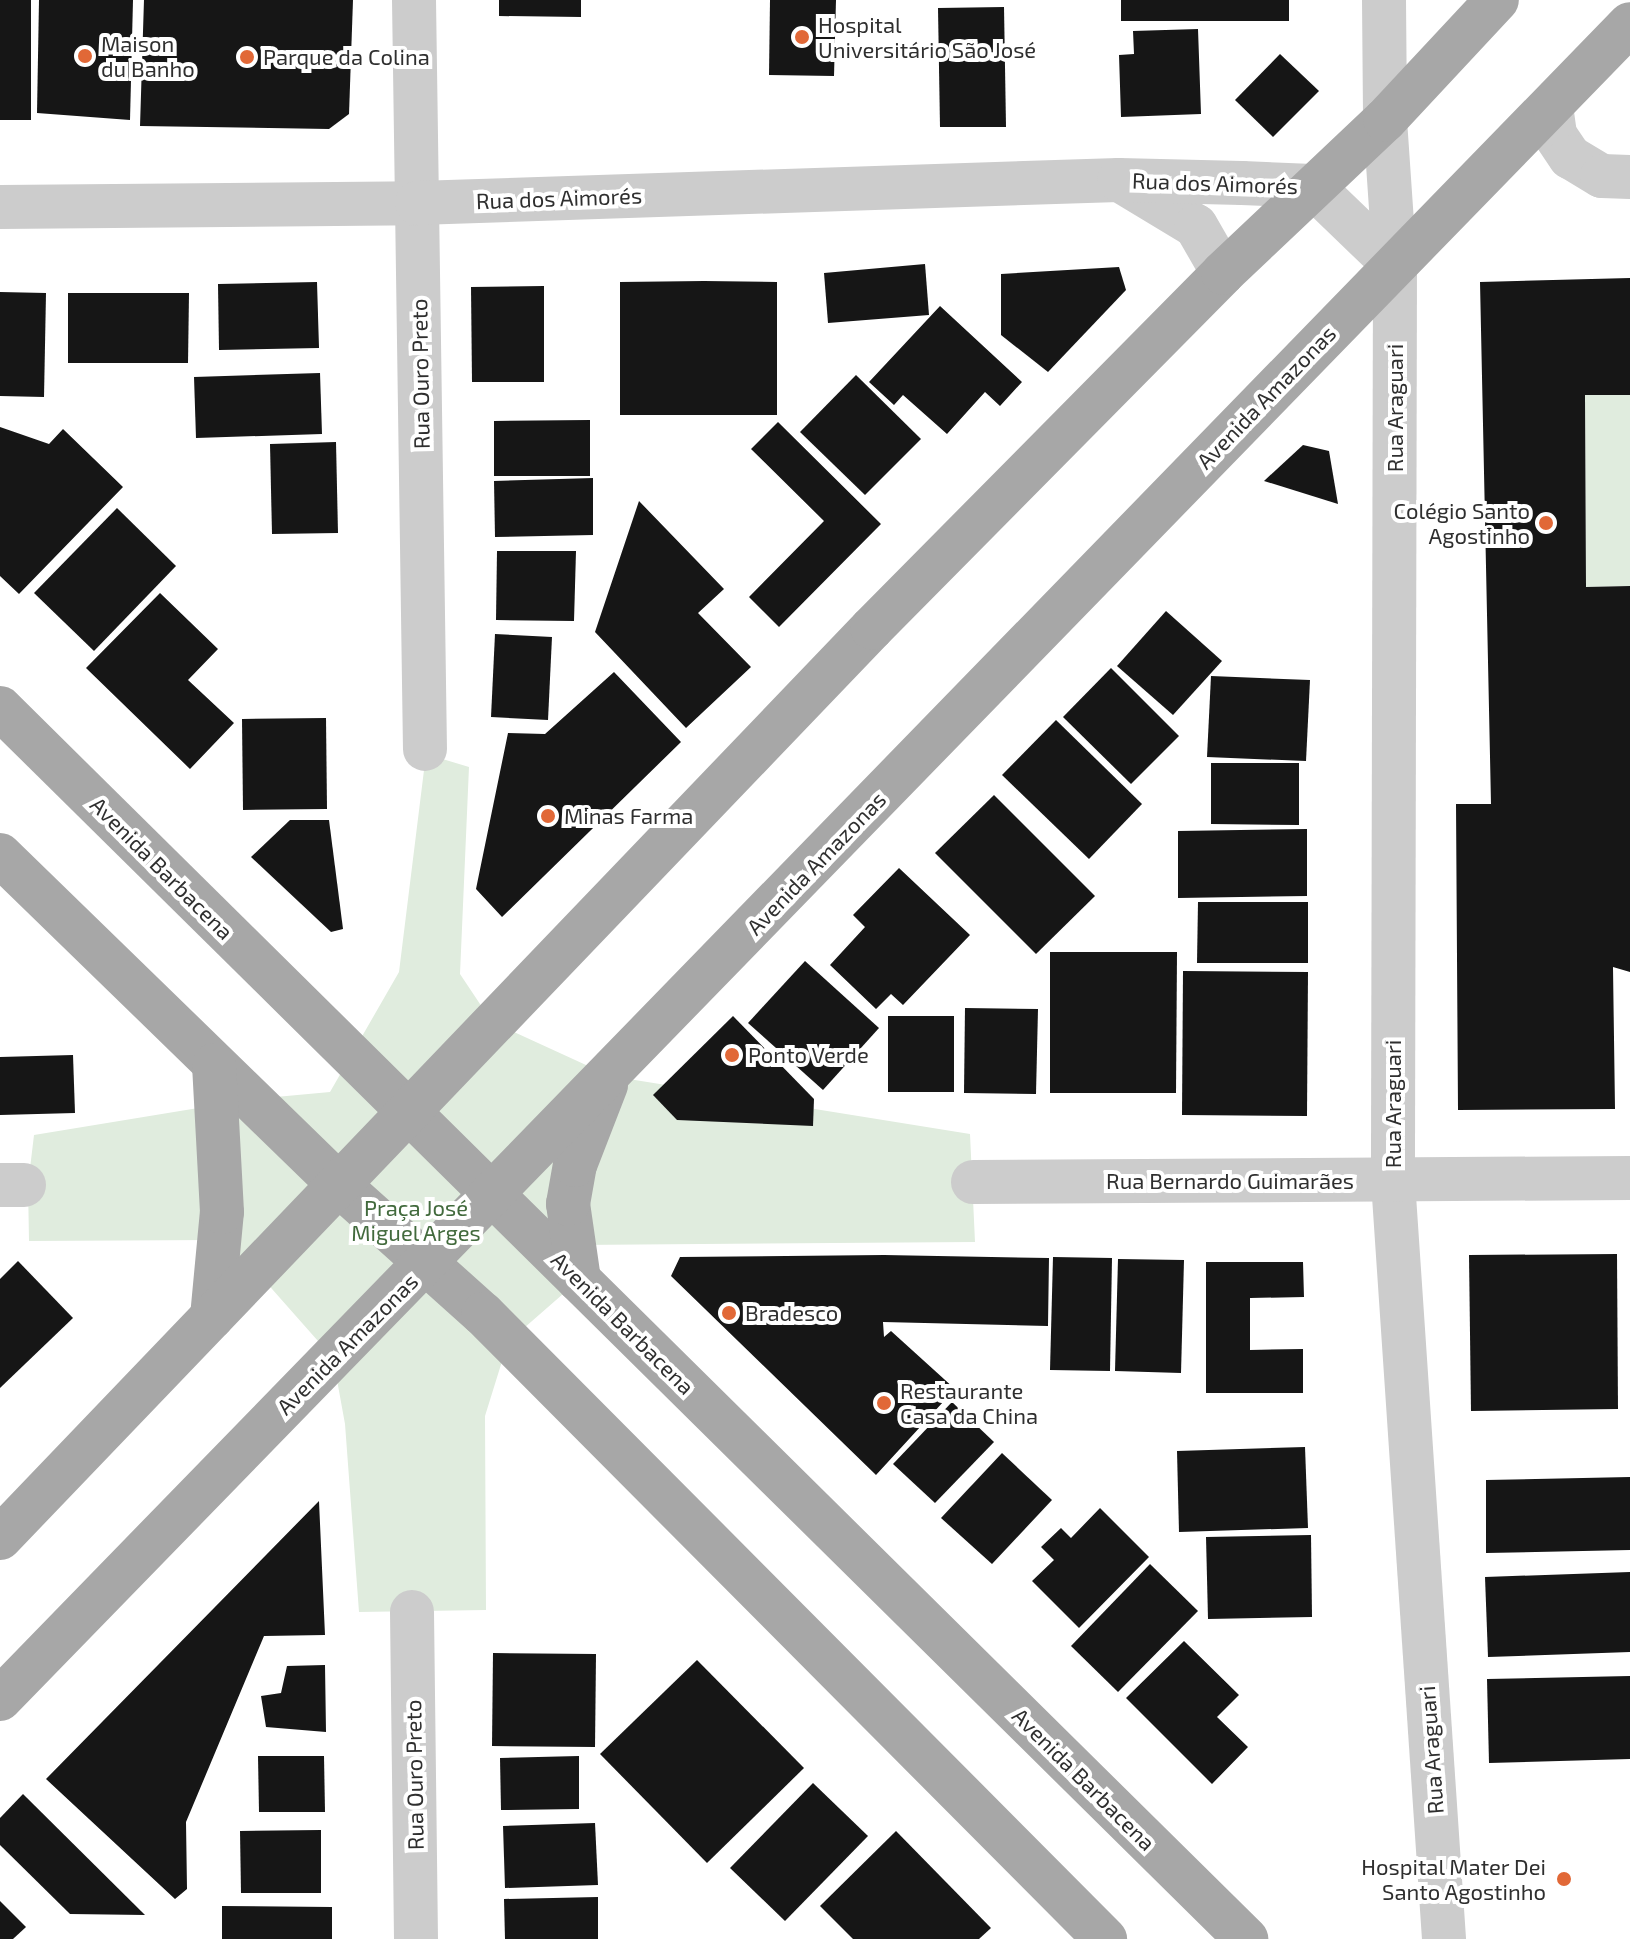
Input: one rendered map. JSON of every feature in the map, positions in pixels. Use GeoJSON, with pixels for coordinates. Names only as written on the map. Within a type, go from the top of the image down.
{"type":"FeatureCollection","features":[{"type":"Feature","properties":{"kind":"main road"},"geometry":{"type":"LineString","coordinates":[[0,1538],[872,628],[1223,273],[1385,120],[1497,0]]}},
{"type":"Feature","properties":{"kind":"main road","name":"Avenida Amazonas"},"geometry":{"type":"LineString","coordinates":[[0,1699],[428,1265],[492,1193],[610,1076],[1630,24]]}},
{"type":"Feature","properties":{"kind":"main road","name":"Avenida Barbacena"},"geometry":{"type":"LineString","coordinates":[[0,708],[1246,1939]]}},
{"type":"Feature","properties":{"kind":"main road"},"geometry":{"type":"LineString","coordinates":[[0,855],[339,1185],[483,1314],[1105,1939]]}},
{"type":"Feature","properties":{"kind":"main road"},"geometry":{"type":"LineString","coordinates":[[212,1317],[222,1212],[214,1065]]}},
{"type":"Feature","properties":{"kind":"main road"},"geometry":{"type":"LineString","coordinates":[[579,1280],[568,1204],[575,1165],[610,1076]]}},
{"type":"Feature","properties":{"kind":"street","name":"Rua Ouro Preto"},"geometry":{"type":"LineString","coordinates":[[414,0],[425,749]]}},
{"type":"Feature","properties":{"kind":"street","name":"Rua Araguari"},"geometry":{"type":"LineString","coordinates":[[1384,0],[1385,120],[1395,266],[1393,1181],[1444,1939]]}},
{"type":"Feature","properties":{"kind":"street"},"geometry":{"type":"LineString","coordinates":[[1551,106],[1555,135],[1570,157],[1602,176],[1630,177]]}},
{"type":"Feature","properties":{"kind":"street","name":"Rua dos Aimorés"},"geometry":{"type":"LineString","coordinates":[[1119,180],[1196,226],[1223,273]]}},
{"type":"Feature","properties":{"kind":"street","name":"Rua dos Aimorés"},"geometry":{"type":"LineString","coordinates":[[0,207],[417,203],[1119,180],[1312,186]]}},
{"type":"Feature","properties":{"kind":"street"},"geometry":{"type":"LineString","coordinates":[[1312,186],[1395,266]]}},
{"type":"Feature","properties":{"kind":"street","name":"Rua Bernardo Guimarães"},"geometry":{"type":"LineString","coordinates":[[973,1182],[1630,1178]]}},
{"type":"Feature","properties":{"kind":"street","name":"Rua Ouro Preto"},"geometry":{"type":"LineString","coordinates":[[412,1612],[416,1939]]}},
{"type":"Feature","properties":{"kind":"green space"},"geometry":{"type":"Polygon","coordinates":[[[1585,395],[1630,395],[1630,586],[1586,587],[1585,395]]]}},
{"type":"Feature","properties":{"kind":"green space","name":"Praça José Miguel Arges"},"geometry":{"type":"Polygon","coordinates":[[[426,754],[469,767],[460,974],[492,1022],[610,1076],[970,1134],[975,1242],[577,1245],[579,1280],[508,1342],[485,1416],[486,1610],[359,1612],[345,1424],[333,1358],[257,1272],[214,1240],[29,1241],[28,1185],[34,1135],[253,1099],[330,1092],[399,972],[426,754]]]}},
{"type":"Feature","properties":{"kind":"building"},"geometry":{"type":"Polygon","coordinates":[[[0,0],[31,0],[31,120],[0,120],[0,0]]]}},
{"type":"Feature","properties":{"kind":"building","name":"Maison du Banho"},"geometry":{"type":"Polygon","coordinates":[[[39,0],[133,0],[130,120],[37,113],[39,0]]]}},
{"type":"Feature","properties":{"kind":"building","name":"Parque da Colina"},"geometry":{"type":"Polygon","coordinates":[[[144,0],[353,0],[349,114],[329,129],[140,126],[144,0]]]}},
{"type":"Feature","properties":{"kind":"building"},"geometry":{"type":"Polygon","coordinates":[[[499,0],[581,0],[581,17],[499,16],[499,0]]]}},
{"type":"Feature","properties":{"kind":"building","name":"Hospital Universitário São José"},"geometry":{"type":"Polygon","coordinates":[[[770,0],[836,0],[834,76],[769,75],[770,0]]]}},
{"type":"Feature","properties":{"kind":"building"},"geometry":{"type":"Polygon","coordinates":[[[1121,0],[1289,0],[1289,21],[1121,21],[1121,0]]]}},
{"type":"Feature","properties":{"kind":"building"},"geometry":{"type":"Polygon","coordinates":[[[1004,7],[1006,127],[940,127],[938,8],[1004,7]]]}},
{"type":"Feature","properties":{"kind":"building"},"geometry":{"type":"Polygon","coordinates":[[[1198,29],[1201,114],[1121,117],[1119,55],[1134,54],[1133,31],[1198,29]]]}},
{"type":"Feature","properties":{"kind":"building"},"geometry":{"type":"Polygon","coordinates":[[[1280,54],[1319,91],[1273,137],[1235,100],[1280,54]]]}},
{"type":"Feature","properties":{"kind":"building"},"geometry":{"type":"Polygon","coordinates":[[[925,264],[929,315],[828,323],[824,273],[925,264]]]}},
{"type":"Feature","properties":{"kind":"building"},"geometry":{"type":"Polygon","coordinates":[[[1119,267],[1126,290],[1048,372],[1001,335],[1001,274],[1119,267]]]}},
{"type":"Feature","properties":{"kind":"building"},"geometry":{"type":"Polygon","coordinates":[[[1630,278],[1630,395],[1585,395],[1586,587],[1630,586],[1630,972],[1613,967],[1615,1109],[1458,1110],[1456,804],[1491,804],[1480,282],[1630,278]]]}},
{"type":"Feature","properties":{"kind":"building"},"geometry":{"type":"Polygon","coordinates":[[[317,282],[319,348],[219,350],[218,284],[317,282]]]}},
{"type":"Feature","properties":{"kind":"building"},"geometry":{"type":"Polygon","coordinates":[[[620,282],[777,282],[777,415],[620,415],[620,282]]]}},
{"type":"Feature","properties":{"kind":"building"},"geometry":{"type":"Polygon","coordinates":[[[544,286],[544,382],[472,382],[471,287],[544,286]]]}},
{"type":"Feature","properties":{"kind":"building"},"geometry":{"type":"Polygon","coordinates":[[[0,292],[46,293],[44,397],[0,396],[0,292]]]}},
{"type":"Feature","properties":{"kind":"building"},"geometry":{"type":"Polygon","coordinates":[[[68,293],[189,293],[188,363],[68,363],[68,293]]]}},
{"type":"Feature","properties":{"kind":"building"},"geometry":{"type":"Polygon","coordinates":[[[940,306],[1022,382],[1000,406],[985,392],[947,434],[903,395],[894,405],[869,382],[940,306]]]}},
{"type":"Feature","properties":{"kind":"building"},"geometry":{"type":"Polygon","coordinates":[[[320,373],[322,434],[196,438],[194,377],[320,373]]]}},
{"type":"Feature","properties":{"kind":"building"},"geometry":{"type":"Polygon","coordinates":[[[856,375],[921,439],[865,495],[800,432],[856,375]]]}},
{"type":"Feature","properties":{"kind":"building"},"geometry":{"type":"Polygon","coordinates":[[[590,420],[590,476],[494,476],[494,421],[590,420]]]}},
{"type":"Feature","properties":{"kind":"building"},"geometry":{"type":"Polygon","coordinates":[[[778,422],[881,524],[779,627],[749,597],[824,521],[751,449],[778,422]]]}},
{"type":"Feature","properties":{"kind":"building"},"geometry":{"type":"Polygon","coordinates":[[[0,427],[49,444],[63,429],[123,487],[19,594],[0,576],[0,427]]]}},
{"type":"Feature","properties":{"kind":"building"},"geometry":{"type":"Polygon","coordinates":[[[336,442],[338,533],[272,534],[270,444],[336,442]]]}},
{"type":"Feature","properties":{"kind":"building"},"geometry":{"type":"Polygon","coordinates":[[[1303,445],[1329,451],[1338,504],[1264,481],[1303,445]]]}},
{"type":"Feature","properties":{"kind":"building"},"geometry":{"type":"Polygon","coordinates":[[[593,478],[593,535],[495,537],[494,481],[593,478]]]}},
{"type":"Feature","properties":{"kind":"building"},"geometry":{"type":"Polygon","coordinates":[[[639,501],[724,589],[698,613],[751,667],[686,728],[595,632],[639,501]]]}},
{"type":"Feature","properties":{"kind":"building"},"geometry":{"type":"Polygon","coordinates":[[[117,508],[176,566],[94,651],[34,593],[117,508]]]}},
{"type":"Feature","properties":{"kind":"building"},"geometry":{"type":"Polygon","coordinates":[[[497,551],[576,551],[574,621],[496,620],[497,551]]]}},
{"type":"Feature","properties":{"kind":"building"},"geometry":{"type":"Polygon","coordinates":[[[160,593],[218,649],[188,680],[234,723],[190,769],[86,668],[160,593]]]}},
{"type":"Feature","properties":{"kind":"building"},"geometry":{"type":"Polygon","coordinates":[[[1166,611],[1222,661],[1173,715],[1117,666],[1166,611]]]}},
{"type":"Feature","properties":{"kind":"building"},"geometry":{"type":"Polygon","coordinates":[[[495,634],[552,637],[548,720],[491,717],[495,634]]]}},
{"type":"Feature","properties":{"kind":"building"},"geometry":{"type":"Polygon","coordinates":[[[1111,668],[1179,736],[1131,784],[1063,717],[1111,668]]]}},
{"type":"Feature","properties":{"kind":"building","name":"Minas Farma"},"geometry":{"type":"Polygon","coordinates":[[[614,672],[681,742],[502,917],[476,889],[508,733],[545,734],[614,672]]]}},
{"type":"Feature","properties":{"kind":"building"},"geometry":{"type":"Polygon","coordinates":[[[1211,676],[1310,680],[1306,761],[1207,757],[1211,676]]]}},
{"type":"Feature","properties":{"kind":"building"},"geometry":{"type":"Polygon","coordinates":[[[326,718],[327,809],[243,810],[242,719],[326,718]]]}},
{"type":"Feature","properties":{"kind":"building"},"geometry":{"type":"Polygon","coordinates":[[[1056,720],[1142,804],[1089,859],[1002,775],[1056,720]]]}},
{"type":"Feature","properties":{"kind":"building"},"geometry":{"type":"Polygon","coordinates":[[[1211,763],[1299,763],[1299,825],[1211,824],[1211,763]]]}},
{"type":"Feature","properties":{"kind":"building"},"geometry":{"type":"Polygon","coordinates":[[[994,795],[1095,896],[1036,954],[935,853],[994,795]]]}},
{"type":"Feature","properties":{"kind":"building"},"geometry":{"type":"Polygon","coordinates":[[[290,820],[329,820],[343,929],[331,932],[251,857],[290,820]]]}},
{"type":"Feature","properties":{"kind":"building"},"geometry":{"type":"Polygon","coordinates":[[[1307,829],[1307,896],[1178,898],[1178,831],[1307,829]]]}},
{"type":"Feature","properties":{"kind":"building"},"geometry":{"type":"Polygon","coordinates":[[[899,868],[970,935],[903,1005],[891,994],[876,1009],[830,965],[865,927],[853,915],[899,868]]]}},
{"type":"Feature","properties":{"kind":"building"},"geometry":{"type":"Polygon","coordinates":[[[1198,902],[1308,902],[1308,963],[1197,963],[1198,902]]]}},
{"type":"Feature","properties":{"kind":"building"},"geometry":{"type":"Polygon","coordinates":[[[1050,952],[1177,952],[1176,1093],[1050,1093],[1050,952]]]}},
{"type":"Feature","properties":{"kind":"building"},"geometry":{"type":"Polygon","coordinates":[[[805,961],[879,1028],[823,1090],[748,1023],[805,961]]]}},
{"type":"Feature","properties":{"kind":"building"},"geometry":{"type":"Polygon","coordinates":[[[1183,971],[1308,972],[1307,1116],[1182,1115],[1183,971]]]}},
{"type":"Feature","properties":{"kind":"building"},"geometry":{"type":"Polygon","coordinates":[[[965,1008],[1038,1009],[1036,1094],[964,1093],[965,1008]]]}},
{"type":"Feature","properties":{"kind":"building","name":"Ponto Verde"},"geometry":{"type":"Polygon","coordinates":[[[733,1016],[814,1099],[813,1126],[677,1120],[653,1095],[733,1016]]]}},
{"type":"Feature","properties":{"kind":"building"},"geometry":{"type":"Polygon","coordinates":[[[888,1016],[954,1016],[954,1092],[888,1092],[888,1016]]]}},
{"type":"Feature","properties":{"kind":"building"},"geometry":{"type":"Polygon","coordinates":[[[73,1055],[75,1113],[0,1115],[0,1057],[73,1055]]]}},
{"type":"Feature","properties":{"kind":"building"},"geometry":{"type":"Polygon","coordinates":[[[1617,1254],[1618,1409],[1471,1411],[1469,1255],[1617,1254]]]}},
{"type":"Feature","properties":{"kind":"building"},"geometry":{"type":"Polygon","coordinates":[[[884,1255],[1049,1258],[1048,1326],[883,1322],[884,1337],[891,1331],[955,1389],[876,1475],[671,1276],[680,1257],[884,1255]]]}},
{"type":"Feature","properties":{"kind":"building"},"geometry":{"type":"Polygon","coordinates":[[[1053,1257],[1112,1258],[1110,1371],[1050,1370],[1053,1257]]]}},
{"type":"Feature","properties":{"kind":"building"},"geometry":{"type":"Polygon","coordinates":[[[1118,1259],[1184,1260],[1181,1373],[1115,1371],[1118,1259]]]}},
{"type":"Feature","properties":{"kind":"building"},"geometry":{"type":"Polygon","coordinates":[[[18,1261],[73,1318],[0,1388],[0,1279],[18,1261]]]}},
{"type":"Feature","properties":{"kind":"building"},"geometry":{"type":"Polygon","coordinates":[[[1206,1262],[1303,1262],[1304,1297],[1250,1298],[1250,1350],[1303,1349],[1303,1393],[1206,1393],[1206,1262]]]}},
{"type":"Feature","properties":{"kind":"building"},"geometry":{"type":"Polygon","coordinates":[[[952,1402],[994,1442],[935,1503],[893,1464],[952,1402]]]}},
{"type":"Feature","properties":{"kind":"building"},"geometry":{"type":"Polygon","coordinates":[[[1305,1447],[1308,1528],[1179,1532],[1177,1451],[1305,1447]]]}},
{"type":"Feature","properties":{"kind":"building"},"geometry":{"type":"Polygon","coordinates":[[[1002,1453],[1052,1500],[992,1564],[941,1518],[1002,1453]]]}},
{"type":"Feature","properties":{"kind":"building"},"geometry":{"type":"Polygon","coordinates":[[[1630,1477],[1630,1550],[1486,1553],[1486,1480],[1630,1477]]]}},
{"type":"Feature","properties":{"kind":"building"},"geometry":{"type":"Polygon","coordinates":[[[319,1501],[325,1635],[264,1636],[186,1822],[187,1889],[175,1899],[46,1779],[319,1501]]]}},
{"type":"Feature","properties":{"kind":"building"},"geometry":{"type":"Polygon","coordinates":[[[1100,1508],[1149,1557],[1079,1628],[1032,1581],[1054,1560],[1041,1547],[1061,1528],[1071,1538],[1100,1508]]]}},
{"type":"Feature","properties":{"kind":"building"},"geometry":{"type":"Polygon","coordinates":[[[1311,1535],[1312,1617],[1208,1619],[1206,1537],[1311,1535]]]}},
{"type":"Feature","properties":{"kind":"building"},"geometry":{"type":"Polygon","coordinates":[[[1150,1564],[1198,1611],[1118,1692],[1071,1646],[1150,1564]]]}},
{"type":"Feature","properties":{"kind":"building"},"geometry":{"type":"Polygon","coordinates":[[[1630,1572],[1630,1652],[1488,1657],[1485,1577],[1630,1572]]]}},
{"type":"Feature","properties":{"kind":"building"},"geometry":{"type":"Polygon","coordinates":[[[1184,1641],[1239,1695],[1217,1717],[1248,1747],[1212,1784],[1126,1698],[1184,1641]]]}},
{"type":"Feature","properties":{"kind":"building"},"geometry":{"type":"Polygon","coordinates":[[[493,1653],[596,1654],[595,1747],[492,1746],[493,1653]]]}},
{"type":"Feature","properties":{"kind":"building"},"geometry":{"type":"Polygon","coordinates":[[[697,1660],[804,1768],[707,1863],[600,1754],[697,1660]]]}},
{"type":"Feature","properties":{"kind":"building"},"geometry":{"type":"Polygon","coordinates":[[[325,1665],[326,1732],[266,1727],[261,1696],[281,1693],[287,1666],[325,1665]]]}},
{"type":"Feature","properties":{"kind":"building"},"geometry":{"type":"Polygon","coordinates":[[[1630,1676],[1630,1759],[1489,1763],[1487,1679],[1630,1676]]]}},
{"type":"Feature","properties":{"kind":"building"},"geometry":{"type":"Polygon","coordinates":[[[258,1756],[324,1756],[325,1812],[259,1812],[258,1756]]]}},
{"type":"Feature","properties":{"kind":"building"},"geometry":{"type":"Polygon","coordinates":[[[579,1756],[579,1809],[501,1810],[500,1758],[579,1756]]]}},
{"type":"Feature","properties":{"kind":"building"},"geometry":{"type":"Polygon","coordinates":[[[813,1783],[868,1836],[785,1921],[730,1868],[813,1783]]]}},
{"type":"Feature","properties":{"kind":"building"},"geometry":{"type":"Polygon","coordinates":[[[23,1794],[145,1915],[70,1914],[0,1845],[0,1818],[23,1794]]]}},
{"type":"Feature","properties":{"kind":"building"},"geometry":{"type":"Polygon","coordinates":[[[595,1823],[598,1885],[505,1888],[503,1826],[595,1823]]]}},
{"type":"Feature","properties":{"kind":"building"},"geometry":{"type":"Polygon","coordinates":[[[321,1830],[321,1893],[241,1893],[240,1831],[321,1830]]]}},
{"type":"Feature","properties":{"kind":"building"},"geometry":{"type":"Polygon","coordinates":[[[896,1831],[991,1928],[979,1939],[853,1939],[820,1906],[896,1831]]]}},
{"type":"Feature","properties":{"kind":"building"},"geometry":{"type":"Polygon","coordinates":[[[598,1897],[598,1939],[505,1939],[504,1899],[598,1897]]]}},
{"type":"Feature","properties":{"kind":"building"},"geometry":{"type":"Polygon","coordinates":[[[0,1901],[26,1927],[13,1939],[0,1939],[0,1901]]]}},
{"type":"Feature","properties":{"kind":"building"},"geometry":{"type":"Polygon","coordinates":[[[222,1906],[332,1907],[332,1939],[222,1939],[222,1906]]]}},
{"type":"Feature","properties":{"kind":"place","name":"Hospital Universitário São José"},"geometry":{"type":"Point","coordinates":[802,37]}},
{"type":"Feature","properties":{"kind":"place","name":"Maison du Banho"},"geometry":{"type":"Point","coordinates":[85,56]}},
{"type":"Feature","properties":{"kind":"place","name":"Parque da Colina"},"geometry":{"type":"Point","coordinates":[247,57]}},
{"type":"Feature","properties":{"kind":"place","name":"Colégio Santo Agostinho"},"geometry":{"type":"Point","coordinates":[1546,523]}},
{"type":"Feature","properties":{"kind":"place","name":"Minas Farma"},"geometry":{"type":"Point","coordinates":[548,816]}},
{"type":"Feature","properties":{"kind":"place","name":"Ponto Verde"},"geometry":{"type":"Point","coordinates":[732,1055]}},
{"type":"Feature","properties":{"kind":"place","name":"Bradesco"},"geometry":{"type":"Point","coordinates":[729,1313]}},
{"type":"Feature","properties":{"kind":"place","name":"Restaurante Casa da China"},"geometry":{"type":"Point","coordinates":[884,1403]}},
{"type":"Feature","properties":{"kind":"place","name":"Hospital Mater Dei Santo Agostinho"},"geometry":{"type":"Point","coordinates":[1564,1879]}}]}
